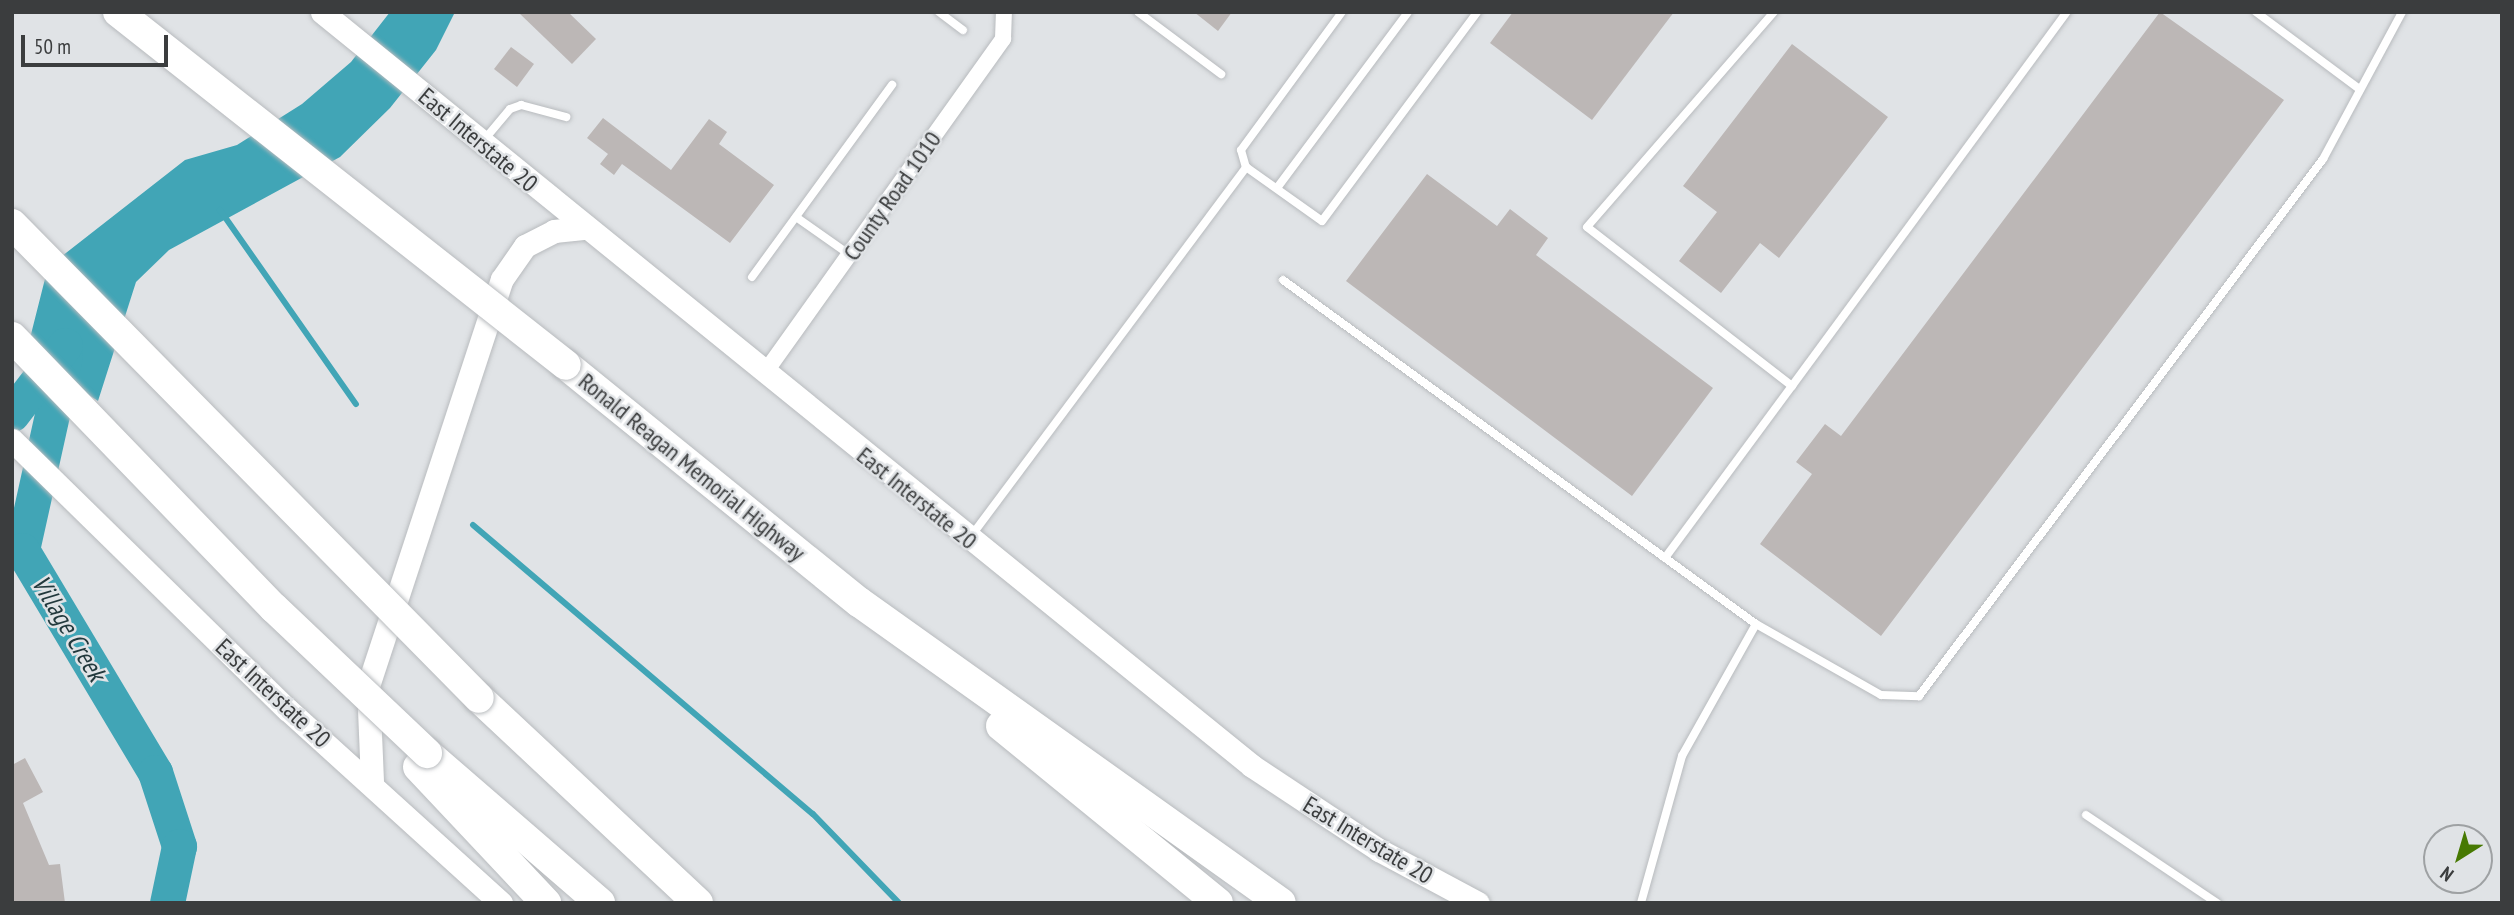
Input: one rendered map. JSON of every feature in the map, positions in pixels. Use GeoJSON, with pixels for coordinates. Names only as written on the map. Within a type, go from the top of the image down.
{"type":"FeatureCollection","features":[{"type":"Feature","properties":{"kind":"highway","name":"Ronald Reagan Memorial Highway"},"geometry":{"type":"LineString","coordinates":[[118,12],[566,365],[859,602],[1281,903]]}},
{"type":"Feature","properties":{"kind":"highway"},"geometry":{"type":"LineString","coordinates":[[12,224],[479,698],[698,903]]}},
{"type":"Feature","properties":{"kind":"highway"},"geometry":{"type":"LineString","coordinates":[[12,337],[421,758],[546,903]]}},
{"type":"Feature","properties":{"kind":"highway"},"geometry":{"type":"LineString","coordinates":[[859,602],[1052,771],[1218,903]]}},
{"type":"Feature","properties":{"kind":"highway"},"geometry":{"type":"LineString","coordinates":[[421,758],[600,903]]}},
{"type":"Feature","properties":{"kind":"main road","name":"East Interstate 20"},"geometry":{"type":"LineString","coordinates":[[322,12],[583,228],[1252,766],[1379,850],[1478,903]]}},
{"type":"Feature","properties":{"kind":"main road"},"geometry":{"type":"LineString","coordinates":[[372,781],[368,686],[502,279],[525,246],[554,231],[583,228]]}},
{"type":"Feature","properties":{"kind":"main road","name":"East Interstate 20"},"geometry":{"type":"LineString","coordinates":[[12,440],[287,709],[372,781],[501,903]]}},
{"type":"Feature","properties":{"kind":"street","name":"County Road 1010"},"geometry":{"type":"LineString","coordinates":[[764,374],[1003,39],[1004,12]]}},
{"type":"Feature","properties":{"kind":"lane"},"geometry":{"type":"LineString","coordinates":[[939,12],[963,30]]}},
{"type":"Feature","properties":{"kind":"lane"},"geometry":{"type":"LineString","coordinates":[[1139,12],[1221,74]]}},
{"type":"Feature","properties":{"kind":"lane"},"geometry":{"type":"LineString","coordinates":[[1342,12],[1241,150],[1246,167],[1322,221],[1477,12]]}},
{"type":"Feature","properties":{"kind":"lane"},"geometry":{"type":"LineString","coordinates":[[1277,188],[1408,12]]}},
{"type":"Feature","properties":{"kind":"lane"},"geometry":{"type":"LineString","coordinates":[[1774,12],[1587,227],[1793,386]]}},
{"type":"Feature","properties":{"kind":"lane"},"geometry":{"type":"LineString","coordinates":[[1665,558],[2067,12]]}},
{"type":"Feature","properties":{"kind":"lane"},"geometry":{"type":"LineString","coordinates":[[2256,12],[2358,88]]}},
{"type":"Feature","properties":{"kind":"lane"},"geometry":{"type":"LineString","coordinates":[[1283,280],[1756,624],[1881,695],[1919,696],[2323,159],[2358,88],[2402,12]]}},
{"type":"Feature","properties":{"kind":"lane"},"geometry":{"type":"LineString","coordinates":[[752,277],[892,85]]}},
{"type":"Feature","properties":{"kind":"lane"},"geometry":{"type":"LineString","coordinates":[[476,138],[510,109],[521,105],[566,117]]}},
{"type":"Feature","properties":{"kind":"lane"},"geometry":{"type":"LineString","coordinates":[[968,540],[1246,167]]}},
{"type":"Feature","properties":{"kind":"lane"},"geometry":{"type":"LineString","coordinates":[[796,217],[850,255]]}},
{"type":"Feature","properties":{"kind":"lane"},"geometry":{"type":"LineString","coordinates":[[1641,903],[1682,756],[1756,624]]}},
{"type":"Feature","properties":{"kind":"lane"},"geometry":{"type":"LineString","coordinates":[[2086,815],[2217,903]]}},
{"type":"Feature","properties":{"kind":"water"},"geometry":{"type":"Polygon","coordinates":[[[390,12],[455,12],[436,50],[390,108],[340,157],[169,250],[136,282],[98,401],[26,354],[48,267],[185,160],[237,145],[302,104],[351,62],[390,12]]]}},
{"type":"Feature","properties":{"kind":"building"},"geometry":{"type":"Polygon","coordinates":[[[518,12],[568,12],[596,39],[572,64],[518,12]]]}},
{"type":"Feature","properties":{"kind":"building"},"geometry":{"type":"Polygon","coordinates":[[[1194,12],[1232,12],[1218,31],[1194,12]]]}},
{"type":"Feature","properties":{"kind":"building"},"geometry":{"type":"Polygon","coordinates":[[[1513,12],[1674,12],[1592,120],[1490,43],[1513,12]]]}},
{"type":"Feature","properties":{"kind":"building"},"geometry":{"type":"Polygon","coordinates":[[[2160,12],[2284,100],[1881,636],[1760,544],[1812,474],[1796,462],[1825,424],[1841,436],[2160,12]]]}},
{"type":"Feature","properties":{"kind":"building"},"geometry":{"type":"Polygon","coordinates":[[[1792,44],[1888,117],[1779,258],[1760,243],[1721,293],[1679,261],[1717,212],[1683,186],[1792,44]]]}},
{"type":"Feature","properties":{"kind":"building"},"geometry":{"type":"Polygon","coordinates":[[[511,47],[534,64],[517,87],[494,69],[511,47]]]}},
{"type":"Feature","properties":{"kind":"building"},"geometry":{"type":"Polygon","coordinates":[[[603,118],[671,170],[709,119],[727,132],[719,144],[774,185],[730,243],[622,164],[614,175],[600,164],[608,154],[587,138],[603,118]]]}},
{"type":"Feature","properties":{"kind":"building"},"geometry":{"type":"Polygon","coordinates":[[[1427,174],[1497,226],[1510,209],[1548,238],[1536,255],[1713,388],[1632,496],[1346,281],[1427,174]]]}},
{"type":"Feature","properties":{"kind":"building"},"geometry":{"type":"Polygon","coordinates":[[[25,758],[43,792],[23,803],[49,865],[60,864],[65,903],[12,903],[12,765],[25,758]]]}},
{"type":"Feature","properties":{"kind":"waterway"},"geometry":{"type":"LineString","coordinates":[[220,210],[356,404]]}},
{"type":"Feature","properties":{"kind":"waterway","name":"Village Creek"},"geometry":{"type":"LineString","coordinates":[[12,414],[65,345]]}},
{"type":"Feature","properties":{"kind":"waterway","name":"Village Creek"},"geometry":{"type":"LineString","coordinates":[[65,356],[22,550],[155,772],[179,846],[167,903]]}},
{"type":"Feature","properties":{"kind":"waterway"},"geometry":{"type":"LineString","coordinates":[[473,525],[813,814],[899,903]]}}]}
